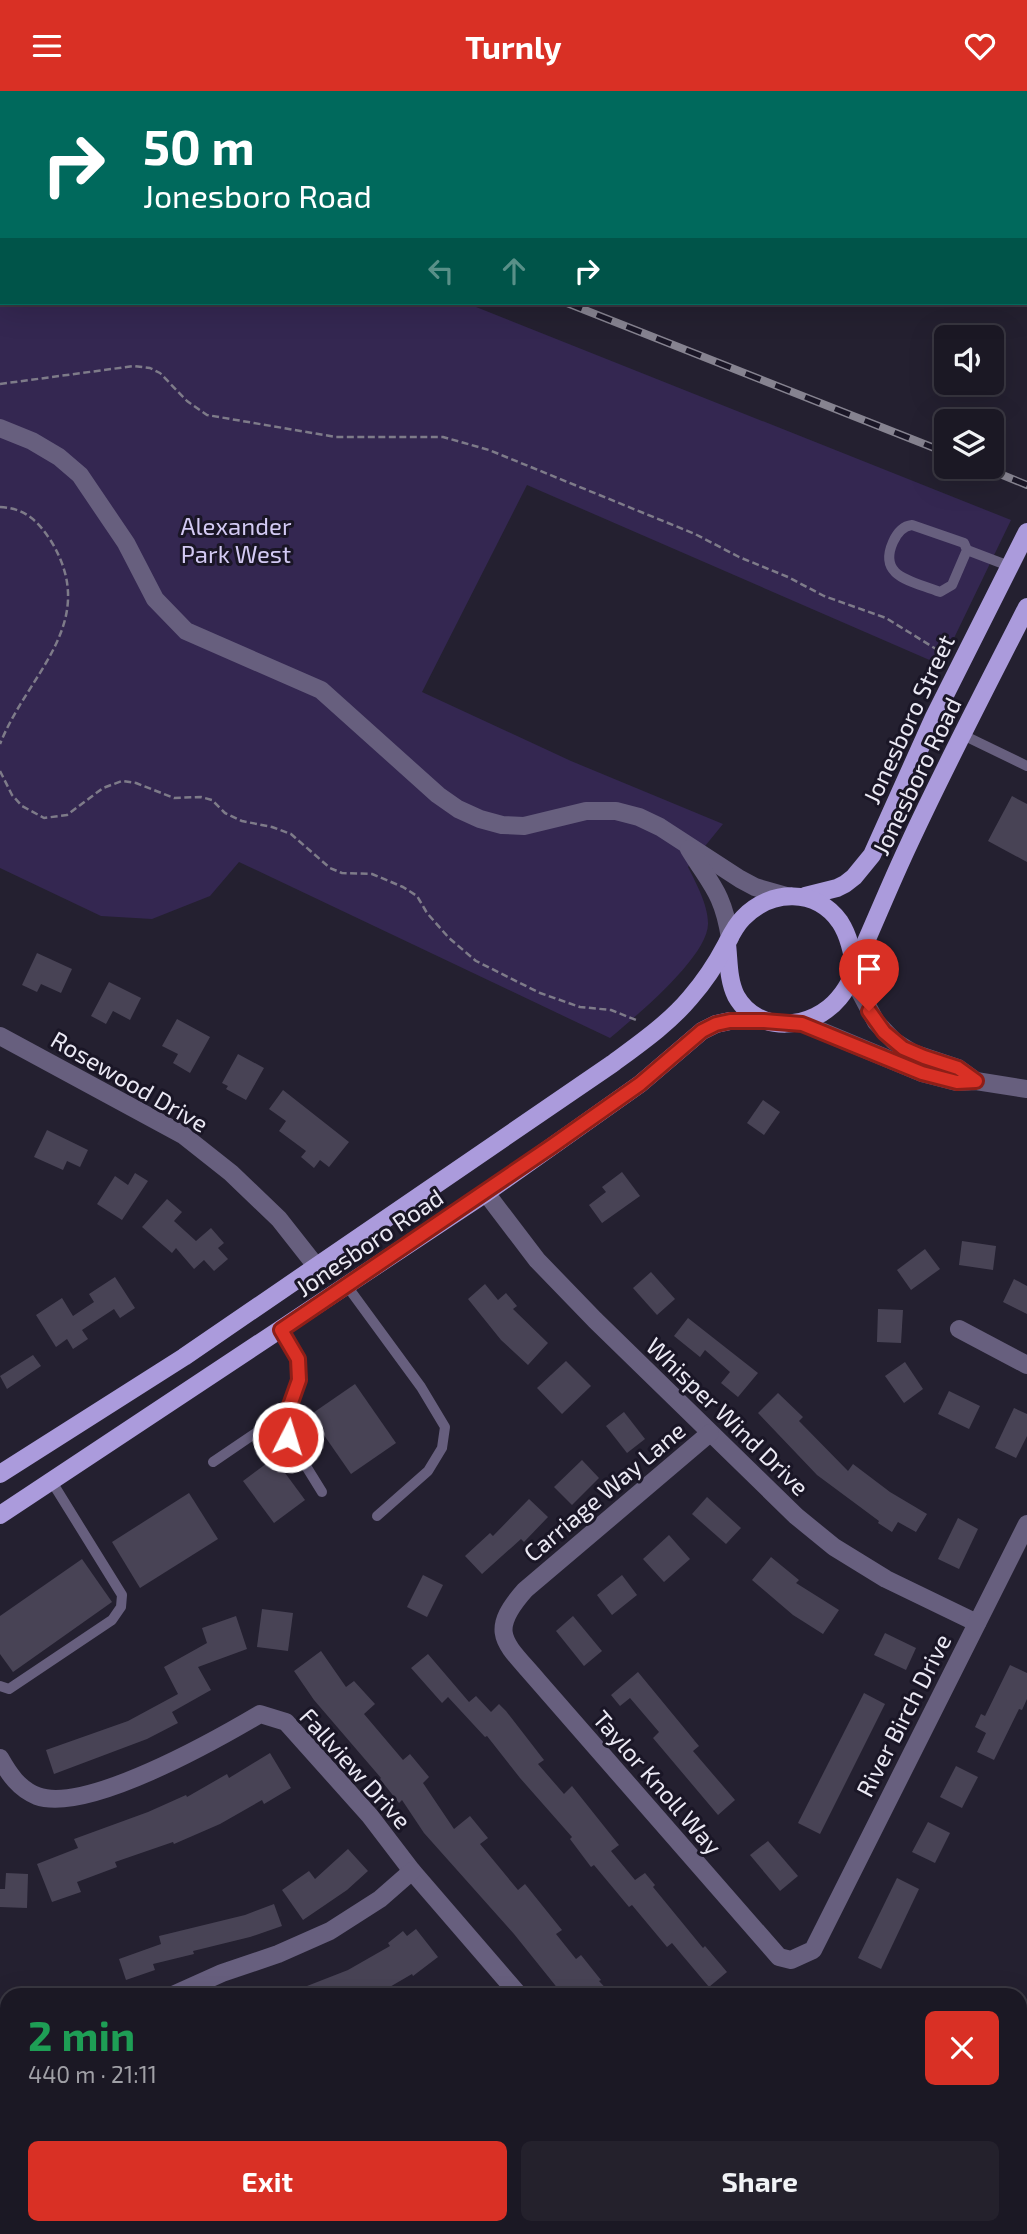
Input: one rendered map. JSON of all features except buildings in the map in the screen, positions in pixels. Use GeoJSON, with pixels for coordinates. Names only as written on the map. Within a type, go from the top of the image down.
{"type":"FeatureCollection","features":[{"type":"Feature","properties":{"kind":"main road","name":"Jonesboro Street"},"geometry":{"type":"LineString","coordinates":[[805,896],[845,884],[865,866],[872,855],[934,717],[1027,532]]}},
{"type":"Feature","properties":{"kind":"main road","name":"Jonesboro Road"},"geometry":{"type":"LineString","coordinates":[[854,973],[908,845],[1027,607]]}},
{"type":"Feature","properties":{"kind":"main road"},"geometry":{"type":"LineString","coordinates":[[786,896],[805,896],[824,905],[840,922],[846,934],[854,973],[833,1005],[824,1013],[802,1024],[764,1021],[749,1012],[737,998],[731,981],[728,941],[737,925],[754,908],[786,896]]}},
{"type":"Feature","properties":{"kind":"main road","name":"Jonesboro Road"},"geometry":{"type":"LineString","coordinates":[[0,1474],[184,1357],[598,1074],[649,1036],[689,999],[728,941]]}},
{"type":"Feature","properties":{"kind":"main road","name":"Jonesboro Road"},"geometry":{"type":"LineString","coordinates":[[0,1515],[486,1193],[640,1084],[702,1031],[730,1021],[764,1021]]}},
{"type":"Feature","properties":{"kind":"street"},"geometry":{"type":"LineString","coordinates":[[0,428],[32,441],[59,457],[80,475],[125,543],[155,599],[186,631],[321,690],[438,795],[458,809],[502,825],[524,826],[586,811],[616,811],[660,827],[755,887],[786,896]]}},
{"type":"Feature","properties":{"kind":"street"},"geometry":{"type":"LineString","coordinates":[[687,846],[721,897],[726,911],[728,941]]}},
{"type":"Feature","properties":{"kind":"street"},"geometry":{"type":"LineString","coordinates":[[854,973],[869,1011],[894,1041],[913,1053],[958,1068],[976,1081]]}},
{"type":"Feature","properties":{"kind":"street"},"geometry":{"type":"LineString","coordinates":[[802,1024],[922,1073],[957,1082],[976,1081],[1027,1089]]}},
{"type":"Feature","properties":{"kind":"street","name":"Rosewood Drive"},"geometry":{"type":"LineString","coordinates":[[0,1036],[183,1135],[231,1173],[279,1219],[316,1266]]}},
{"type":"Feature","properties":{"kind":"street","name":"Whisper Wind Drive"},"geometry":{"type":"LineString","coordinates":[[486,1193],[537,1260],[594,1320],[796,1516],[834,1547],[886,1579],[976,1623]]}},
{"type":"Feature","properties":{"kind":"street"},"geometry":{"type":"LineString","coordinates":[[959,1329],[1027,1365]]}},
{"type":"Feature","properties":{"kind":"street","name":"Carriage Way Lane"},"geometry":{"type":"LineString","coordinates":[[530,1585],[710,1433]]}},
{"type":"Feature","properties":{"kind":"street","name":"River Birch Drive"},"geometry":{"type":"LineString","coordinates":[[824,1929],[1027,1524]]}},
{"type":"Feature","properties":{"kind":"street","name":"Taylor Knoll Way"},"geometry":{"type":"LineString","coordinates":[[530,1585],[509,1608],[502,1632],[506,1643],[538,1681],[779,1957],[791,1960],[813,1950],[824,1929]]}},
{"type":"Feature","properties":{"kind":"street","name":"Fallview Drive"},"geometry":{"type":"LineString","coordinates":[[0,1758],[12,1779],[37,1795],[60,1799],[94,1793],[158,1767],[220,1738],[260,1714],[286,1722],[370,1816],[412,1871],[513,1988]]}},
{"type":"Feature","properties":{"kind":"street"},"geometry":{"type":"LineString","coordinates":[[189,1988],[331,1931],[380,1899],[412,1871]]}},
{"type":"Feature","properties":{"kind":"lane"},"geometry":{"type":"LineString","coordinates":[[967,549],[952,585],[940,592],[895,574],[888,563],[896,535],[912,524],[964,543],[967,549],[1009,566]]}},
{"type":"Feature","properties":{"kind":"lane"},"geometry":{"type":"LineString","coordinates":[[963,735],[1027,766]]}},
{"type":"Feature","properties":{"kind":"lane"},"geometry":{"type":"LineString","coordinates":[[347,1286],[421,1387],[445,1427],[442,1448],[428,1471],[377,1516]]}},
{"type":"Feature","properties":{"kind":"lane"},"geometry":{"type":"LineString","coordinates":[[281,1330],[298,1359],[299,1380],[288,1411],[288,1437],[322,1492]]}},
{"type":"Feature","properties":{"kind":"lane"},"geometry":{"type":"LineString","coordinates":[[213,1462],[288,1411]]}},
{"type":"Feature","properties":{"kind":"lane"},"geometry":{"type":"LineString","coordinates":[[0,1686],[9,1689],[113,1620],[121,1607],[122,1595],[52,1482]]}},
{"type":"Feature","properties":{"kind":"path"},"geometry":{"type":"LineString","coordinates":[[0,384],[134,366],[150,368],[160,373],[187,401],[207,415],[336,437],[443,437],[489,450],[695,534],[824,596],[886,618],[950,656]]}},
{"type":"Feature","properties":{"kind":"path"},"geometry":{"type":"LineString","coordinates":[[0,507],[13,507],[26,513],[42,527],[58,554],[68,586],[68,609],[63,631],[8,724],[0,744]]}},
{"type":"Feature","properties":{"kind":"path"},"geometry":{"type":"LineString","coordinates":[[0,771],[12,795],[22,806],[44,818],[67,815],[103,788],[122,781],[136,783],[174,798],[201,797],[212,800],[225,813],[242,821],[290,834],[330,867],[342,873],[372,874],[404,887],[417,896],[427,913],[449,938],[476,961],[579,1007],[611,1010],[636,1020]]}},
{"type":"Feature","properties":{"kind":"green space","name":"Alexander Park West"},"geometry":{"type":"Polygon","coordinates":[[[0,305],[471,305],[1011,520],[941,665],[527,485],[422,692],[571,761],[723,824],[688,867],[706,909],[708,923],[705,937],[697,952],[669,985],[610,1038],[239,862],[210,896],[152,919],[101,916],[0,868],[0,305]]]}},
{"type":"Feature","properties":{"kind":"railway"},"geometry":{"type":"LineString","coordinates":[[572,305],[934,448]]}},
{"type":"Feature","properties":{"kind":"railway"},"geometry":{"type":"LineString","coordinates":[[1004,476],[1027,485]]}},
{"type":"Feature","properties":{"kind":"route"},"geometry":{"type":"LineString","coordinates":[[288,1437],[288,1411],[299,1380],[298,1359],[281,1330],[486,1193],[640,1084],[702,1031],[730,1021],[802,1024],[903,1067],[957,1082],[976,1081],[958,1068],[903,1048],[884,1032],[869,1011]]}}]}
